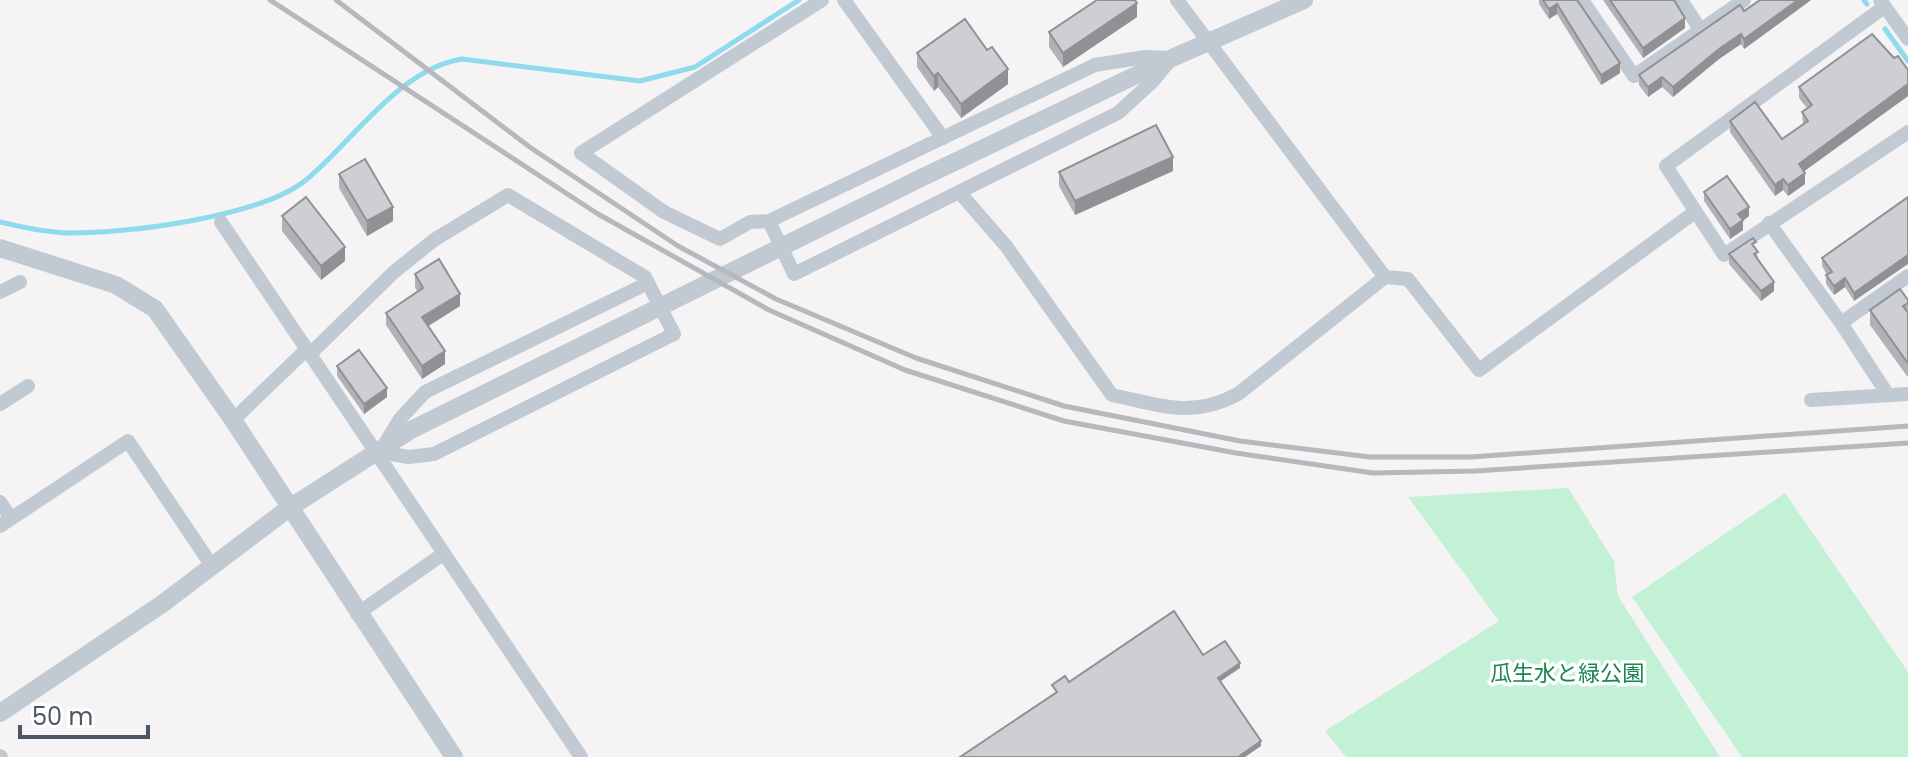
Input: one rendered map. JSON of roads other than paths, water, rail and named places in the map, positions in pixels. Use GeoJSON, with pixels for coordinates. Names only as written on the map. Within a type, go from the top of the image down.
{"type":"FeatureCollection","features":[{"type":"Feature","properties":{"kind":"street"},"geometry":{"type":"LineString","coordinates":[[822,0],[581,153],[664,212],[720,239],[750,222],[769,221],[1095,65],[1145,57],[1172,58]]}},
{"type":"Feature","properties":{"kind":"street"},"geometry":{"type":"LineString","coordinates":[[844,0],[943,138]]}},
{"type":"Feature","properties":{"kind":"street"},"geometry":{"type":"LineString","coordinates":[[1177,0],[1385,277]]}},
{"type":"Feature","properties":{"kind":"street"},"geometry":{"type":"LineString","coordinates":[[0,713],[212,566],[289,508],[379,449],[865,206],[1172,58],[1304,0]]}},
{"type":"Feature","properties":{"kind":"street"},"geometry":{"type":"LineString","coordinates":[[1582,0],[1634,76],[1744,0]]}},
{"type":"Feature","properties":{"kind":"street"},"geometry":{"type":"LineString","coordinates":[[1681,0],[1700,29]]}},
{"type":"Feature","properties":{"kind":"street"},"geometry":{"type":"LineString","coordinates":[[1908,39],[1882,3],[1666,166],[1724,255],[1908,132]]}},
{"type":"Feature","properties":{"kind":"street"},"geometry":{"type":"LineString","coordinates":[[769,221],[794,274],[1118,113],[1152,82],[1172,58]]}},
{"type":"Feature","properties":{"kind":"street"},"geometry":{"type":"LineString","coordinates":[[960,193],[1006,246],[1112,395],[1184,410],[1213,407],[1238,394],[1385,277],[1408,279],[1479,370],[1695,212]]}},
{"type":"Feature","properties":{"kind":"street"},"geometry":{"type":"LineString","coordinates":[[233,420],[394,272],[434,240],[508,195],[645,277],[674,334],[434,454],[408,457],[379,449]]}},
{"type":"Feature","properties":{"kind":"street"},"geometry":{"type":"LineString","coordinates":[[221,222],[308,352],[379,449],[443,554],[581,757]]}},
{"type":"Feature","properties":{"kind":"street"},"geometry":{"type":"LineString","coordinates":[[1769,223],[1888,395]]}},
{"type":"Feature","properties":{"kind":"street"},"geometry":{"type":"LineString","coordinates":[[0,248],[74,270],[139,296],[171,327],[357,614],[454,757]]}},
{"type":"Feature","properties":{"kind":"street"},"geometry":{"type":"LineString","coordinates":[[1841,323],[1908,276]]}},
{"type":"Feature","properties":{"kind":"street"},"geometry":{"type":"LineString","coordinates":[[0,292],[20,282]]}},
{"type":"Feature","properties":{"kind":"street"},"geometry":{"type":"LineString","coordinates":[[379,449],[400,419],[425,392],[649,285]]}},
{"type":"Feature","properties":{"kind":"street"},"geometry":{"type":"LineString","coordinates":[[0,404],[28,386]]}},
{"type":"Feature","properties":{"kind":"street"},"geometry":{"type":"LineString","coordinates":[[1811,400],[1908,394]]}},
{"type":"Feature","properties":{"kind":"street"},"geometry":{"type":"LineString","coordinates":[[0,502],[6,522],[128,441],[212,566]]}},
{"type":"Feature","properties":{"kind":"street"},"geometry":{"type":"LineString","coordinates":[[357,614],[443,554]]}},
{"type":"Feature","properties":{"kind":"waterway"},"geometry":{"type":"LineString","coordinates":[[0,222],[49,232],[92,233],[191,221],[226,213],[285,193],[306,180],[397,91],[439,65],[462,59],[640,81],[695,67],[799,0]]}},
{"type":"Feature","properties":{"kind":"waterway"},"geometry":{"type":"LineString","coordinates":[[1864,0],[1867,4]]}},
{"type":"Feature","properties":{"kind":"waterway"},"geometry":{"type":"LineString","coordinates":[[1885,29],[1908,61]]}},
{"type":"Feature","properties":{"kind":"railway"},"geometry":{"type":"LineString","coordinates":[[270,0],[598,214],[769,310],[905,370],[1064,421],[1236,453],[1373,473],[1475,471],[1908,443]]}},
{"type":"Feature","properties":{"kind":"railway"},"geometry":{"type":"LineString","coordinates":[[336,0],[531,148],[678,246],[776,299],[916,358],[1064,406],[1240,441],[1370,457],[1471,457],[1908,426]]}},
{"type":"Feature","properties":{"kind":"park label","name":"瓜生水と緑公園"},"geometry":{"type":"Point","coordinates":[1567,673]}}]}
